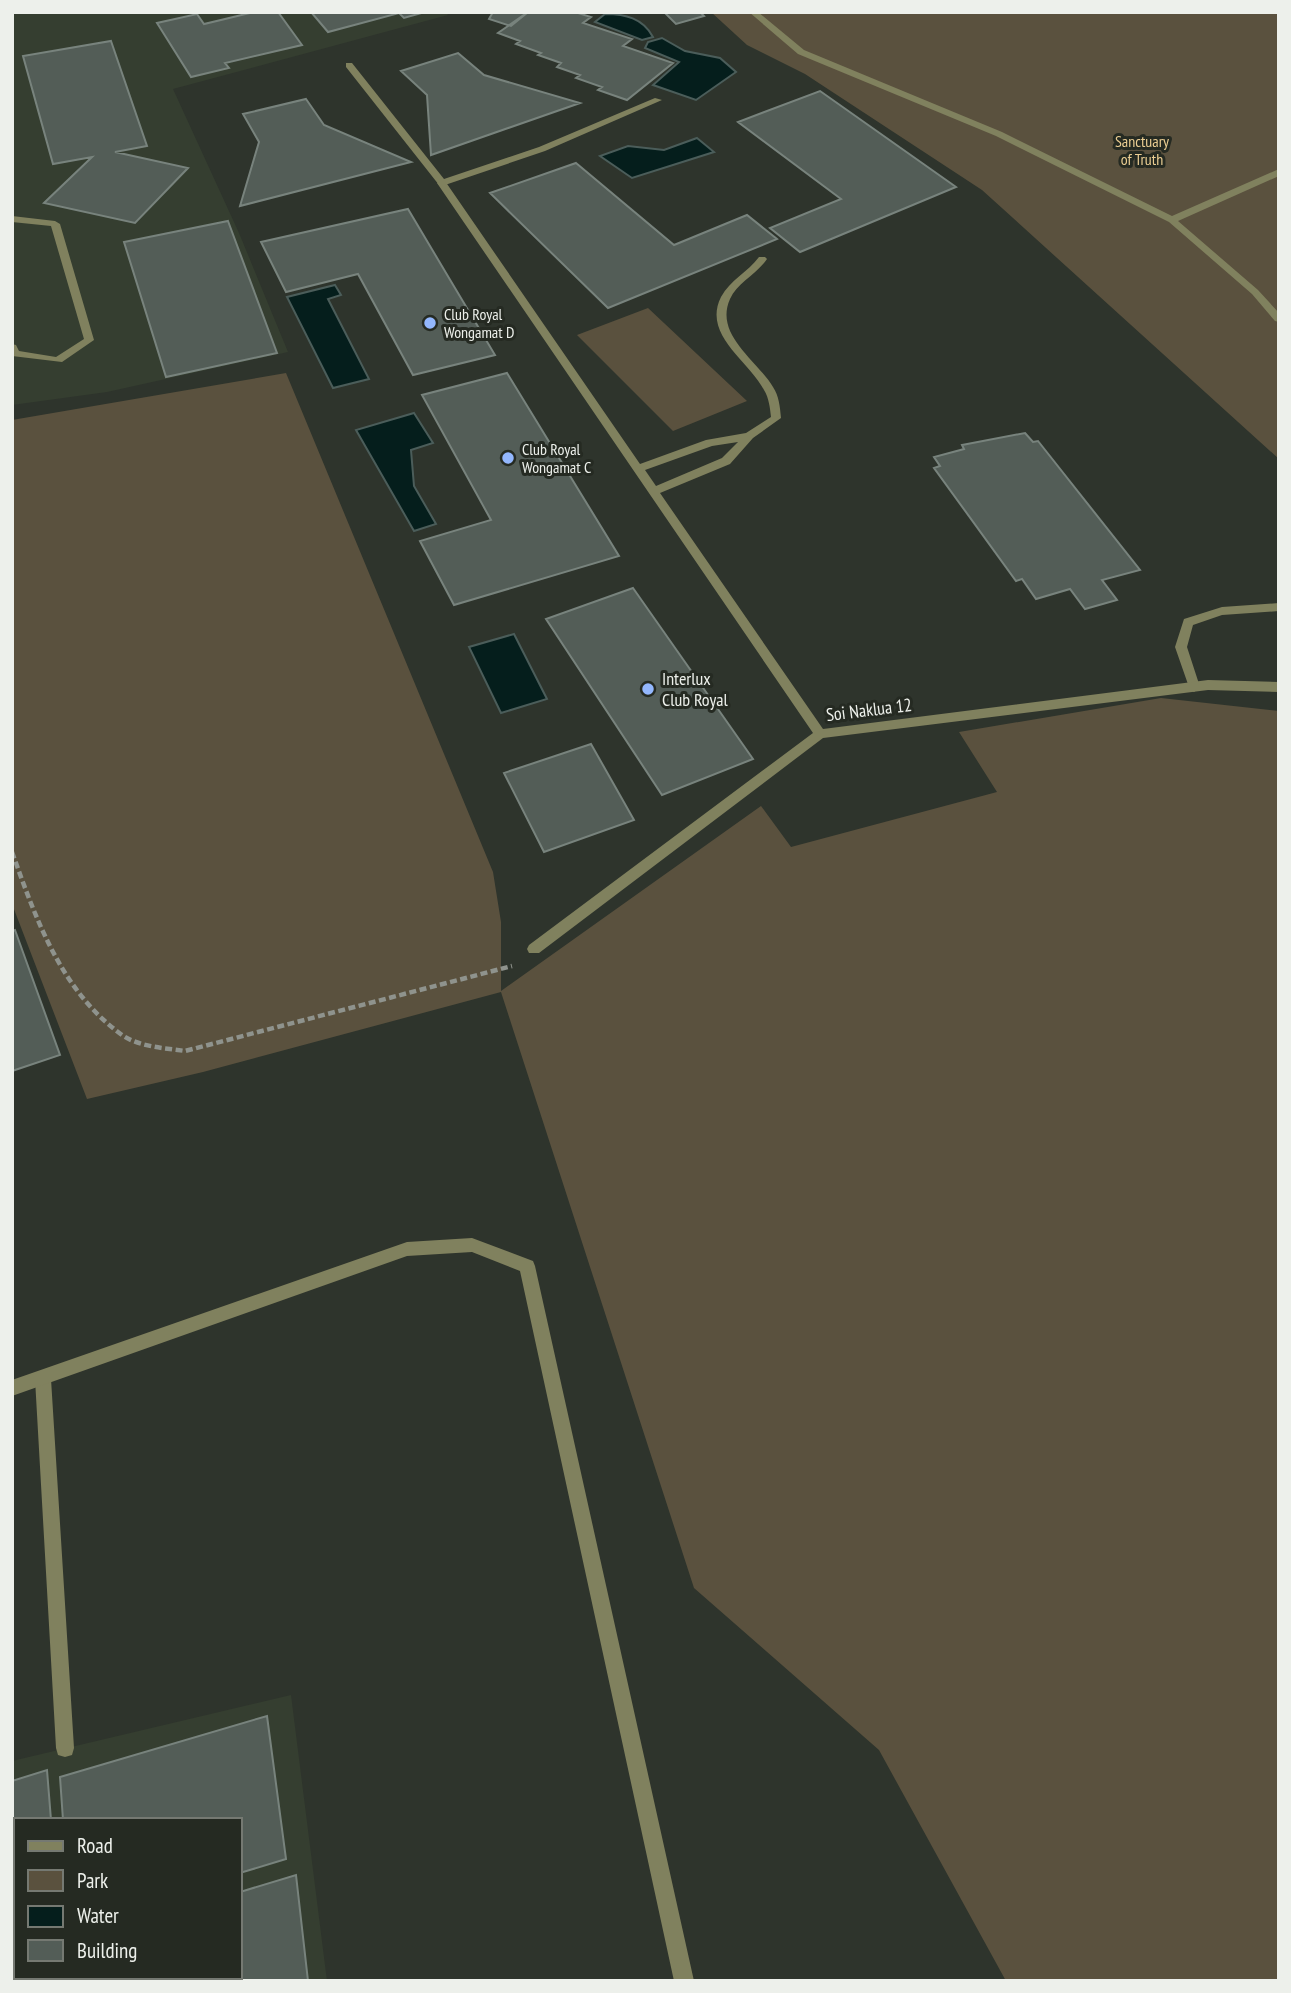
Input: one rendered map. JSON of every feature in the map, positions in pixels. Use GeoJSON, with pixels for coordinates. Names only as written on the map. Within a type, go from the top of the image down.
{"type":"FeatureCollection","features":[{"type":"Feature","properties":{"kind":"street"},"geometry":{"type":"LineString","coordinates":[[753,12],[801,52],[999,134],[1172,220],[1255,292],[1279,319]]}},
{"type":"Feature","properties":{"kind":"street"},"geometry":{"type":"LineString","coordinates":[[349,65],[442,183],[820,734]]}},
{"type":"Feature","properties":{"kind":"street"},"geometry":{"type":"LineString","coordinates":[[442,183],[542,149],[658,100]]}},
{"type":"Feature","properties":{"kind":"street"},"geometry":{"type":"LineString","coordinates":[[1172,220],[1279,172]]}},
{"type":"Feature","properties":{"kind":"street"},"geometry":{"type":"LineString","coordinates":[[12,219],[55,224],[89,340],[58,360],[15,354],[12,346]]}},
{"type":"Feature","properties":{"kind":"street"},"geometry":{"type":"LineString","coordinates":[[655,491],[726,461],[749,436],[776,418],[774,398],[767,384],[727,335],[721,312],[730,291],[752,273],[761,259]]}},
{"type":"Feature","properties":{"kind":"street"},"geometry":{"type":"LineString","coordinates":[[639,468],[710,443],[749,436]]}},
{"type":"Feature","properties":{"kind":"street"},"geometry":{"type":"LineString","coordinates":[[1194,687],[1181,647],[1188,622],[1222,611],[1279,607]]}},
{"type":"Feature","properties":{"kind":"street","name":"Soi Naklua 12"},"geometry":{"type":"LineString","coordinates":[[534,949],[820,734],[1194,687],[1279,687]]}},
{"type":"Feature","properties":{"kind":"street"},"geometry":{"type":"LineString","coordinates":[[12,1388],[407,1249],[472,1245],[527,1266],[684,1981]]}},
{"type":"Feature","properties":{"kind":"street"},"geometry":{"type":"LineString","coordinates":[[43,1379],[65,1748]]}},
{"type":"Feature","properties":{"kind":"path"},"geometry":{"type":"LineString","coordinates":[[12,852],[41,932],[71,983],[123,1036],[142,1044],[185,1051],[492,972],[519,964],[534,949]]}},
{"type":"Feature","properties":{"kind":"shaded area"},"geometry":{"type":"Polygon","coordinates":[[[12,12],[446,12],[448,15],[173,89],[239,233],[288,352],[107,392],[12,405],[12,12]]]}},
{"type":"Feature","properties":{"kind":"shaded area"},"geometry":{"type":"Polygon","coordinates":[[[291,1695],[327,1981],[12,1981],[12,1761],[291,1695]]]}},
{"type":"Feature","properties":{"kind":"green space","name":"Sanctuary of Truth"},"geometry":{"type":"Polygon","coordinates":[[[711,12],[1279,12],[1279,459],[982,190],[805,74],[747,45],[711,12]]]}},
{"type":"Feature","properties":{"kind":"green space"},"geometry":{"type":"Polygon","coordinates":[[[648,308],[747,401],[673,431],[577,335],[648,308]]]}},
{"type":"Feature","properties":{"kind":"green space"},"geometry":{"type":"Polygon","coordinates":[[[286,373],[493,872],[501,922],[501,991],[761,806],[791,847],[997,792],[959,732],[1161,698],[1279,711],[1279,1981],[1006,1981],[879,1750],[694,1588],[501,992],[203,1072],[87,1099],[12,904],[12,420],[286,373]]]}},
{"type":"Feature","properties":{"kind":"water"},"geometry":{"type":"Polygon","coordinates":[[[605,14],[633,18],[644,25],[653,37],[642,40],[595,22],[605,14]]]}},
{"type":"Feature","properties":{"kind":"water"},"geometry":{"type":"Polygon","coordinates":[[[662,38],[685,51],[720,58],[736,72],[696,100],[653,85],[679,62],[645,48],[648,42],[662,38]]]}},
{"type":"Feature","properties":{"kind":"water"},"geometry":{"type":"Polygon","coordinates":[[[697,138],[714,152],[632,178],[600,156],[628,146],[664,150],[697,138]]]}},
{"type":"Feature","properties":{"kind":"water"},"geometry":{"type":"Polygon","coordinates":[[[335,285],[341,295],[328,299],[369,379],[333,388],[287,297],[335,285]]]}},
{"type":"Feature","properties":{"kind":"water"},"geometry":{"type":"Polygon","coordinates":[[[414,413],[433,443],[411,450],[414,486],[436,524],[414,531],[356,430],[414,413]]]}},
{"type":"Feature","properties":{"kind":"water"},"geometry":{"type":"Polygon","coordinates":[[[514,634],[547,699],[501,713],[469,647],[514,634]]]}},
{"type":"Feature","properties":{"kind":"building"},"geometry":{"type":"Polygon","coordinates":[[[254,12],[278,12],[302,45],[225,63],[229,68],[191,77],[157,23],[197,14],[204,24],[254,12]]]}},
{"type":"Feature","properties":{"kind":"building"},"geometry":{"type":"Polygon","coordinates":[[[311,12],[425,12],[404,18],[399,13],[328,32],[311,12]]]}},
{"type":"Feature","properties":{"kind":"building"},"geometry":{"type":"Polygon","coordinates":[[[493,12],[527,13],[511,26],[489,19],[493,12]]]}},
{"type":"Feature","properties":{"kind":"building"},"geometry":{"type":"Polygon","coordinates":[[[528,12],[575,12],[591,17],[583,23],[632,39],[623,46],[673,63],[627,100],[598,90],[602,87],[576,78],[580,75],[557,67],[561,63],[538,55],[541,53],[516,44],[520,41],[498,33],[528,12]]]}},
{"type":"Feature","properties":{"kind":"building"},"geometry":{"type":"Polygon","coordinates":[[[664,12],[700,12],[704,16],[676,24],[664,12]]]}},
{"type":"Feature","properties":{"kind":"building"},"geometry":{"type":"Polygon","coordinates":[[[111,41],[147,146],[115,152],[188,168],[135,223],[44,203],[92,157],[53,164],[23,56],[111,41]]]}},
{"type":"Feature","properties":{"kind":"building"},"geometry":{"type":"Polygon","coordinates":[[[458,53],[484,75],[580,103],[431,155],[427,95],[401,71],[458,53]]]}},
{"type":"Feature","properties":{"kind":"building"},"geometry":{"type":"Polygon","coordinates":[[[820,91],[956,187],[800,252],[770,228],[841,199],[738,122],[820,91]]]}},
{"type":"Feature","properties":{"kind":"building"},"geometry":{"type":"Polygon","coordinates":[[[306,99],[324,125],[411,162],[240,206],[259,142],[243,114],[306,99]]]}},
{"type":"Feature","properties":{"kind":"building"},"geometry":{"type":"Polygon","coordinates":[[[576,163],[674,245],[747,215],[777,239],[608,308],[490,193],[576,163]]]}},
{"type":"Feature","properties":{"kind":"building","name":"Club Royal Wongamat D"},"geometry":{"type":"Polygon","coordinates":[[[408,209],[495,355],[413,375],[358,274],[286,292],[261,242],[408,209]]]}},
{"type":"Feature","properties":{"kind":"building"},"geometry":{"type":"Polygon","coordinates":[[[228,221],[277,353],[166,377],[124,242],[228,221]]]}},
{"type":"Feature","properties":{"kind":"building","name":"Club Royal Wongamat C"},"geometry":{"type":"Polygon","coordinates":[[[507,373],[619,556],[454,605],[420,541],[491,520],[422,395],[507,373]]]}},
{"type":"Feature","properties":{"kind":"building"},"geometry":{"type":"Polygon","coordinates":[[[1025,433],[1033,442],[1038,441],[1140,570],[1102,580],[1117,600],[1085,609],[1070,589],[1036,599],[1022,579],[1016,581],[934,468],[940,466],[934,457],[964,449],[962,445],[1025,433]]]}},
{"type":"Feature","properties":{"kind":"building","name":"Interlux Club Royal"},"geometry":{"type":"Polygon","coordinates":[[[633,588],[753,759],[662,795],[546,619],[633,588]]]}},
{"type":"Feature","properties":{"kind":"building"},"geometry":{"type":"Polygon","coordinates":[[[591,744],[634,820],[544,852],[504,773],[591,744]]]}},
{"type":"Feature","properties":{"kind":"building"},"geometry":{"type":"Polygon","coordinates":[[[15,930],[60,1055],[12,1071],[12,931],[15,930]]]}},
{"type":"Feature","properties":{"kind":"building"},"geometry":{"type":"Polygon","coordinates":[[[267,1716],[286,1859],[242,1872],[242,1818],[63,1818],[60,1777],[267,1716]]]}},
{"type":"Feature","properties":{"kind":"building"},"geometry":{"type":"Polygon","coordinates":[[[47,1770],[51,1818],[14,1818],[12,1963],[12,1781],[47,1770]]]}},
{"type":"Feature","properties":{"kind":"building"},"geometry":{"type":"Polygon","coordinates":[[[296,1875],[308,1981],[184,1981],[242,1979],[242,1891],[296,1875]]]}},
{"type":"Feature","properties":{"kind":"place","name":"Club Royal Wongamat D"},"geometry":{"type":"Point","coordinates":[430,323]}},
{"type":"Feature","properties":{"kind":"place","name":"Club Royal Wongamat C"},"geometry":{"type":"Point","coordinates":[508,458]}},
{"type":"Feature","properties":{"kind":"place","name":"Interlux Club Royal"},"geometry":{"type":"Point","coordinates":[648,689]}}]}
